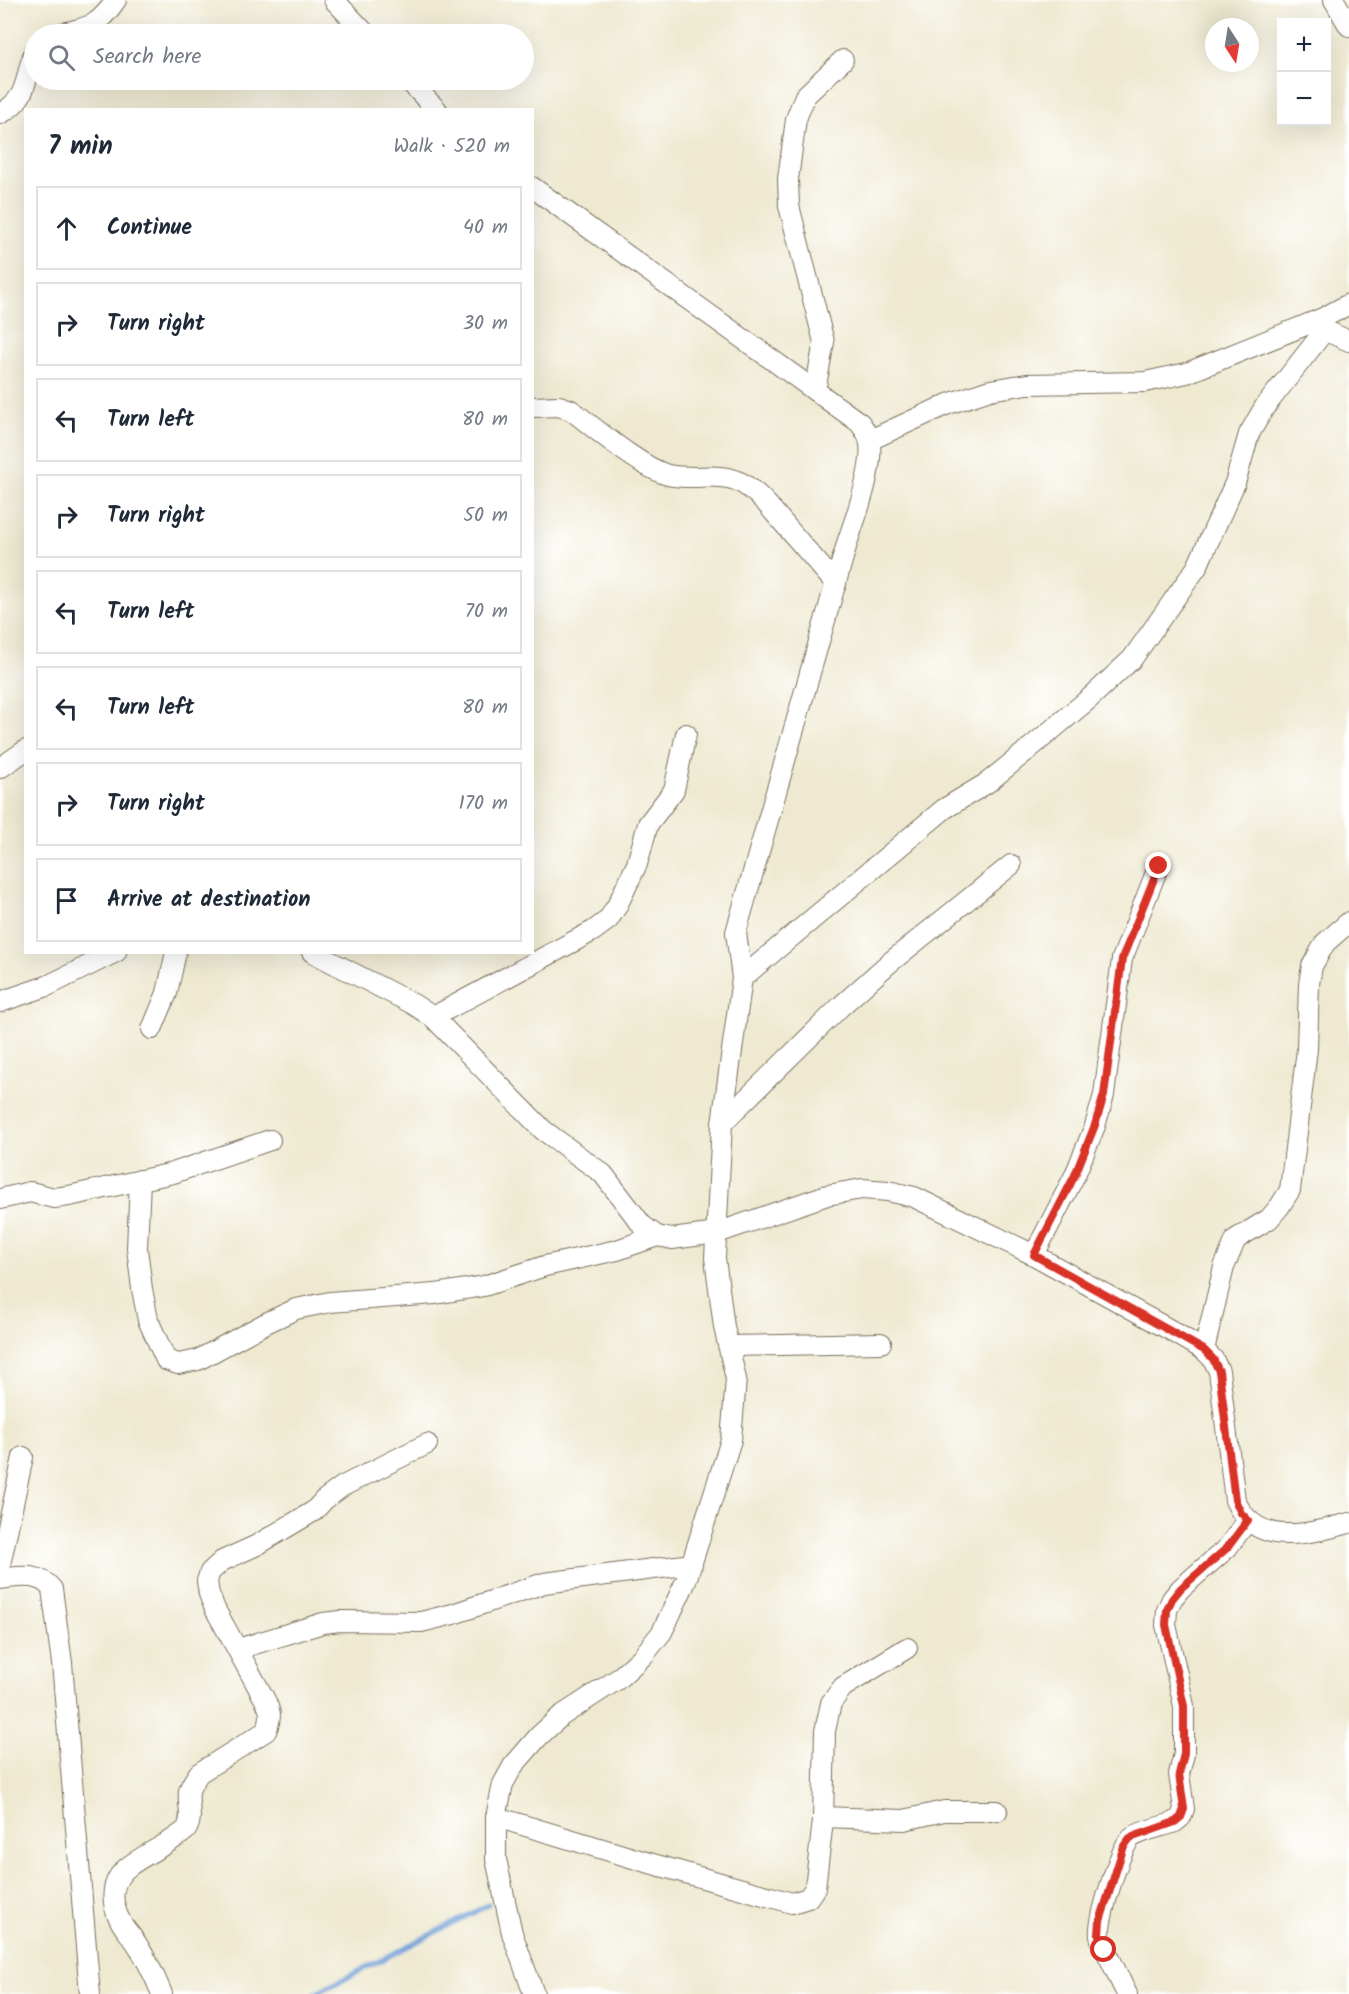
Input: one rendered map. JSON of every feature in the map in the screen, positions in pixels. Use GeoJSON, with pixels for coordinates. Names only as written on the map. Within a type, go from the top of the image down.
{"type":"FeatureCollection","features":[{"type":"Feature","properties":{"kind":"street"},"geometry":{"type":"LineString","coordinates":[[94,24],[103,18],[116,0]]}},
{"type":"Feature","properties":{"kind":"street"},"geometry":{"type":"LineString","coordinates":[[334,0],[357,24]]}},
{"type":"Feature","properties":{"kind":"street"},"geometry":{"type":"LineString","coordinates":[[1334,0],[1349,26]]}},
{"type":"Feature","properties":{"kind":"street"},"geometry":{"type":"LineString","coordinates":[[815,391],[824,342],[789,206],[788,180],[796,119],[805,96],[843,60]]}},
{"type":"Feature","properties":{"kind":"street"},"geometry":{"type":"LineString","coordinates":[[0,114],[19,101],[24,85]]}},
{"type":"Feature","properties":{"kind":"street"},"geometry":{"type":"LineString","coordinates":[[417,90],[434,108]]}},
{"type":"Feature","properties":{"kind":"street"},"geometry":{"type":"LineString","coordinates":[[534,191],[860,423],[870,440],[866,485],[736,932],[742,978],[722,1123],[715,1258],[723,1318],[736,1378],[731,1440],[686,1581],[662,1632],[643,1656],[618,1679],[561,1716],[539,1736],[513,1766],[503,1784],[496,1817],[496,1859],[512,1933],[534,1994]]}},
{"type":"Feature","properties":{"kind":"street"},"geometry":{"type":"LineString","coordinates":[[870,440],[948,404],[990,390],[1027,384],[1113,384],[1155,380],[1187,373],[1318,327],[1349,304]]}},
{"type":"Feature","properties":{"kind":"street"},"geometry":{"type":"LineString","coordinates":[[1318,327],[1349,341]]}},
{"type":"Feature","properties":{"kind":"street"},"geometry":{"type":"LineString","coordinates":[[742,978],[944,809],[987,783],[1030,748],[1132,659],[1197,567],[1235,483],[1249,434],[1318,327]]}},
{"type":"Feature","properties":{"kind":"street"},"geometry":{"type":"LineString","coordinates":[[534,407],[559,406],[571,410],[644,464],[668,475],[720,476],[741,481],[755,491],[836,584]]}},
{"type":"Feature","properties":{"kind":"street"},"geometry":{"type":"LineString","coordinates":[[433,1017],[593,931],[608,920],[629,885],[648,824],[674,790],[686,734]]}},
{"type":"Feature","properties":{"kind":"street"},"geometry":{"type":"LineString","coordinates":[[0,768],[24,751]]}},
{"type":"Feature","properties":{"kind":"street"},"geometry":{"type":"LineString","coordinates":[[722,1123],[840,1007],[888,964],[1011,865]]}},
{"type":"Feature","properties":{"kind":"street"},"geometry":{"type":"LineString","coordinates":[[1034,1255],[1075,1175],[1095,1125],[1104,1095],[1122,959],[1159,866]]}},
{"type":"Feature","properties":{"kind":"street"},"geometry":{"type":"LineString","coordinates":[[1204,1350],[1229,1253],[1236,1239],[1269,1219],[1290,1190],[1307,1049],[1309,984],[1312,966],[1325,944],[1349,922]]}},
{"type":"Feature","properties":{"kind":"street"},"geometry":{"type":"LineString","coordinates":[[0,1002],[47,986],[112,954]]}},
{"type":"Feature","properties":{"kind":"street"},"geometry":{"type":"LineString","coordinates":[[152,1029],[167,993],[176,954]]}},
{"type":"Feature","properties":{"kind":"street"},"geometry":{"type":"LineString","coordinates":[[316,954],[413,1004],[433,1017],[543,1130],[603,1174],[642,1225],[657,1236],[672,1239],[717,1233],[826,1195],[862,1189],[888,1191],[914,1197],[1034,1255],[1204,1350],[1213,1359],[1219,1371],[1235,1500],[1241,1513],[1248,1520],[1270,1532],[1290,1535],[1307,1534],[1349,1523]]}},
{"type":"Feature","properties":{"kind":"street"},"geometry":{"type":"LineString","coordinates":[[0,1199],[30,1192],[54,1198],[69,1196],[199,1166],[270,1140]]}},
{"type":"Feature","properties":{"kind":"street"},"geometry":{"type":"LineString","coordinates":[[140,1180],[137,1248],[148,1320],[166,1360],[178,1364],[198,1360],[296,1309],[330,1302],[435,1294],[484,1286],[545,1266],[617,1250],[657,1236]]}},
{"type":"Feature","properties":{"kind":"street"},"geometry":{"type":"LineString","coordinates":[[729,1346],[881,1343]]}},
{"type":"Feature","properties":{"kind":"street"},"geometry":{"type":"LineString","coordinates":[[162,1994],[153,1971],[121,1923],[115,1909],[114,1886],[118,1875],[186,1830],[190,1823],[189,1791],[192,1782],[199,1773],[266,1731],[271,1720],[271,1712],[215,1609],[207,1581],[210,1572],[222,1561],[257,1545],[314,1511],[324,1500],[343,1486],[427,1444]]}},
{"type":"Feature","properties":{"kind":"street"},"geometry":{"type":"LineString","coordinates":[[0,1565],[23,1457]]}},
{"type":"Feature","properties":{"kind":"street"},"geometry":{"type":"LineString","coordinates":[[1127,1994],[1113,1963],[1104,1950],[1099,1934],[1100,1921],[1118,1862],[1130,1838],[1175,1822],[1181,1817],[1184,1809],[1179,1774],[1184,1754],[1184,1706],[1166,1625],[1167,1610],[1181,1588],[1227,1548],[1248,1520]]}},
{"type":"Feature","properties":{"kind":"street"},"geometry":{"type":"LineString","coordinates":[[238,1649],[323,1623],[340,1621],[421,1622],[453,1614],[544,1583],[692,1564]]}},
{"type":"Feature","properties":{"kind":"street"},"geometry":{"type":"LineString","coordinates":[[0,1579],[39,1578],[47,1582],[52,1589],[63,1674],[90,1994]]}},
{"type":"Feature","properties":{"kind":"street"},"geometry":{"type":"LineString","coordinates":[[496,1817],[646,1862],[792,1902],[808,1898],[815,1888],[824,1816],[825,1731],[831,1703],[843,1687],[907,1648]]}},
{"type":"Feature","properties":{"kind":"street"},"geometry":{"type":"LineString","coordinates":[[824,1816],[904,1820],[956,1810],[997,1811]]}},
{"type":"Feature","properties":{"kind":"waterway"},"geometry":{"type":"LineString","coordinates":[[315,1994],[488,1905]]}},
{"type":"Feature","properties":{"kind":"route"},"geometry":{"type":"LineString","coordinates":[[1104,1950],[1099,1934],[1100,1921],[1124,1846],[1130,1838],[1175,1822],[1181,1817],[1184,1809],[1179,1774],[1184,1754],[1184,1706],[1166,1625],[1167,1610],[1181,1588],[1222,1554],[1248,1520],[1241,1513],[1235,1500],[1219,1371],[1213,1359],[1204,1350],[1172,1331],[1034,1255],[1075,1175],[1095,1125],[1104,1095],[1122,959],[1159,866]]}}]}
